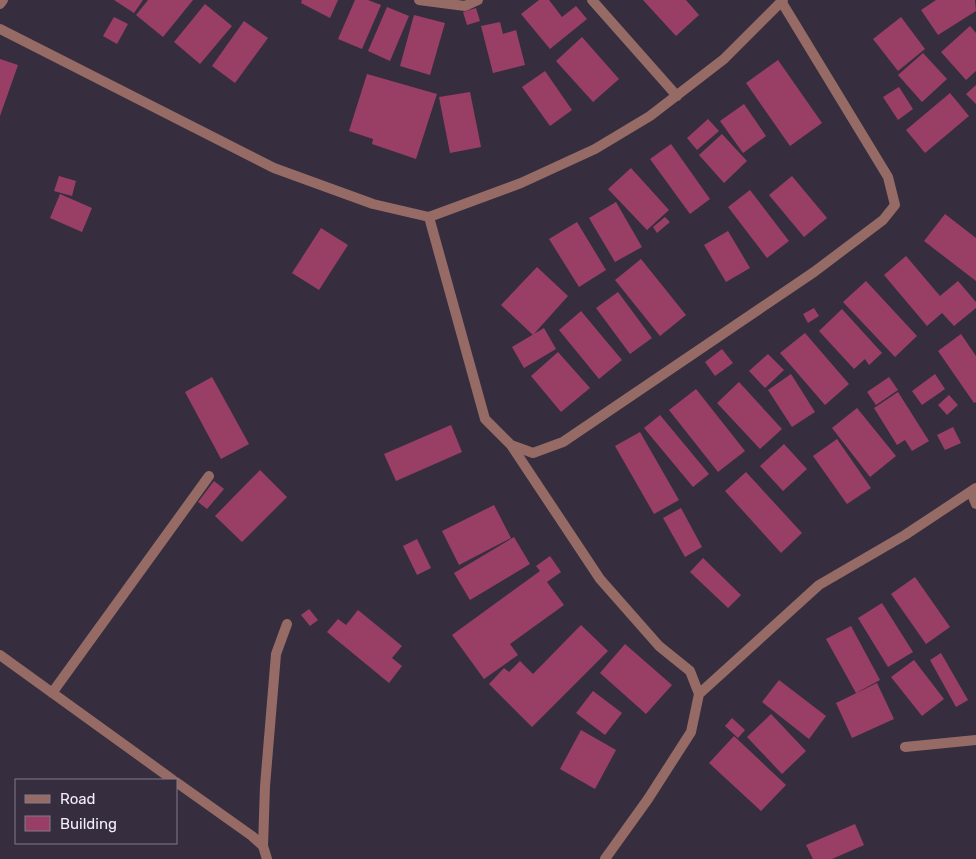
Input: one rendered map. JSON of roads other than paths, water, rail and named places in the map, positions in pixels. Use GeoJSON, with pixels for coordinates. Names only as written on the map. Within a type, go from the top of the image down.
{"type":"FeatureCollection","features":[{"type":"Feature","properties":{"kind":"street"},"geometry":{"type":"LineString","coordinates":[[0,4],[3,0]]}},
{"type":"Feature","properties":{"kind":"street"},"geometry":{"type":"LineString","coordinates":[[419,0],[465,6],[478,0]]}},
{"type":"Feature","properties":{"kind":"street"},"geometry":{"type":"LineString","coordinates":[[592,0],[676,96]]}},
{"type":"Feature","properties":{"kind":"street"},"geometry":{"type":"LineString","coordinates":[[0,29],[274,168],[373,204],[429,217],[521,183],[595,149],[650,116],[724,59],[782,1],[888,177],[895,205],[883,220],[814,272],[564,442],[533,453],[511,445]]}},
{"type":"Feature","properties":{"kind":"street"},"geometry":{"type":"LineString","coordinates":[[429,217],[486,419],[511,445],[600,579],[659,646],[690,671],[699,694],[691,732],[648,799],[605,859]]}},
{"type":"Feature","properties":{"kind":"street"},"geometry":{"type":"LineString","coordinates":[[52,692],[209,476]]}},
{"type":"Feature","properties":{"kind":"street"},"geometry":{"type":"LineString","coordinates":[[699,694],[818,585],[905,535],[974,490],[976,504]]}},
{"type":"Feature","properties":{"kind":"street"},"geometry":{"type":"LineString","coordinates":[[267,859],[263,846],[265,786],[276,654],[287,624]]}},
{"type":"Feature","properties":{"kind":"street"},"geometry":{"type":"LineString","coordinates":[[0,654],[172,779]]}},
{"type":"Feature","properties":{"kind":"street"},"geometry":{"type":"LineString","coordinates":[[905,747],[976,740]]}},
{"type":"Feature","properties":{"kind":"street"},"geometry":{"type":"LineString","coordinates":[[178,783],[263,846]]}}]}
